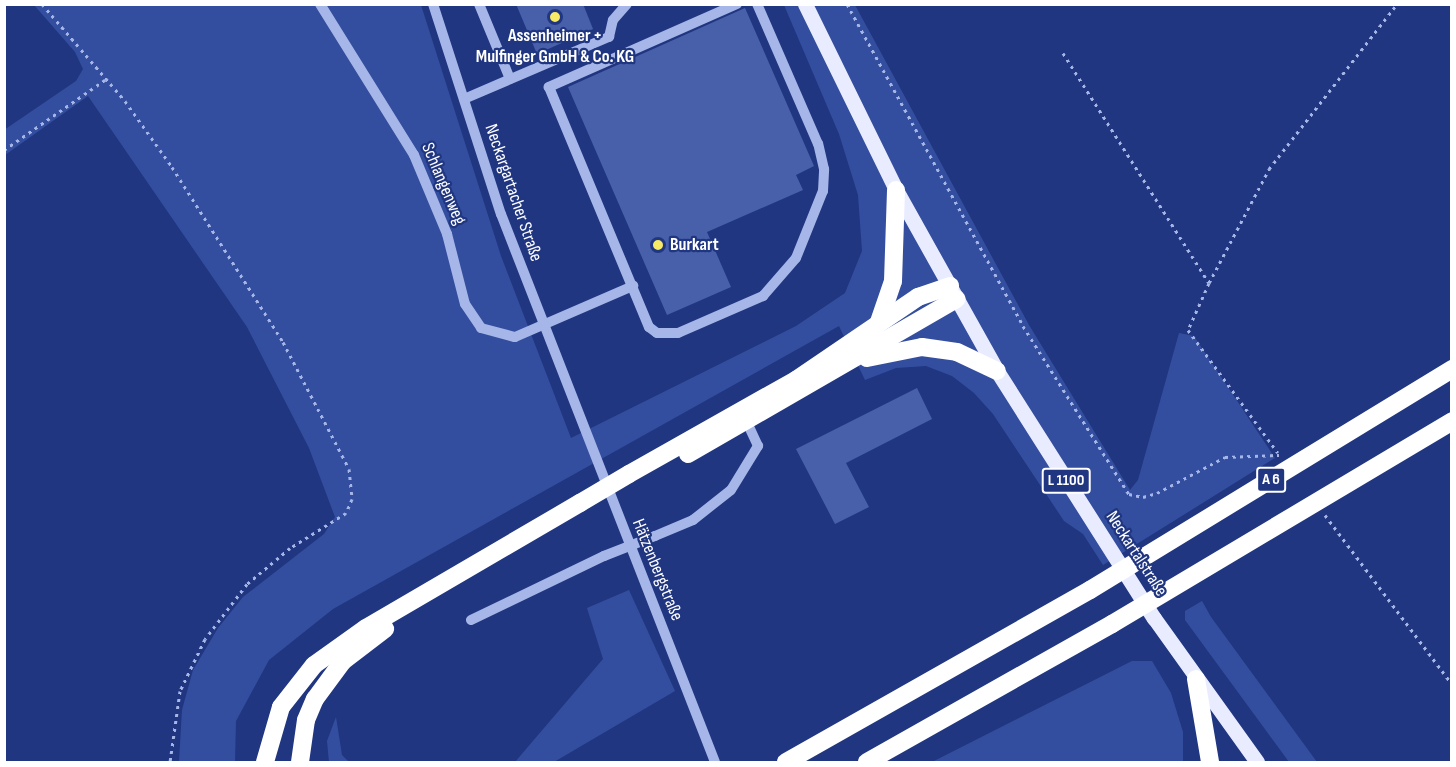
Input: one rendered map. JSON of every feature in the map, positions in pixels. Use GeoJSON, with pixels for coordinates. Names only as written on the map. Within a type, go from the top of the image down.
{"type":"FeatureCollection","features":[{"type":"Feature","properties":{"kind":"highway"},"geometry":{"type":"LineString","coordinates":[[879,322],[893,281],[896,190]]}},
{"type":"Feature","properties":{"kind":"highway"},"geometry":{"type":"LineString","coordinates":[[300,762],[303,732],[315,699],[344,661],[404,617],[796,380],[918,297],[953,292]]}},
{"type":"Feature","properties":{"kind":"highway"},"geometry":{"type":"LineString","coordinates":[[631,478],[747,422],[848,364],[953,292]]}},
{"type":"Feature","properties":{"kind":"highway"},"geometry":{"type":"LineString","coordinates":[[848,364],[922,347],[957,352],[997,371]]}},
{"type":"Feature","properties":{"kind":"highway","name":"A 6"},"geometry":{"type":"LineString","coordinates":[[786,762],[1090,590],[1452,369]]}},
{"type":"Feature","properties":{"kind":"highway","name":"A 6"},"geometry":{"type":"LineString","coordinates":[[867,762],[1112,624],[1452,421]]}},
{"type":"Feature","properties":{"kind":"highway"},"geometry":{"type":"LineString","coordinates":[[265,762],[281,707],[314,665],[374,623],[583,508]]}},
{"type":"Feature","properties":{"kind":"highway"},"geometry":{"type":"LineString","coordinates":[[1196,679],[1210,762]]}},
{"type":"Feature","properties":{"kind":"main road","name":"L 1100"},"geometry":{"type":"LineString","coordinates":[[805,4],[896,190],[953,292]]}},
{"type":"Feature","properties":{"kind":"main road","name":"Neckartalstraße"},"geometry":{"type":"LineString","coordinates":[[953,292],[997,371],[1196,679],[1257,762]]}},
{"type":"Feature","properties":{"kind":"street","name":"Schlangenweg"},"geometry":{"type":"LineString","coordinates":[[320,4],[418,164],[447,234],[471,320],[504,337],[543,325],[633,286]]}},
{"type":"Feature","properties":{"kind":"street","name":"Neckargartacher Straße"},"geometry":{"type":"LineString","coordinates":[[433,4],[543,325],[568,390]]}},
{"type":"Feature","properties":{"kind":"street"},"geometry":{"type":"LineString","coordinates":[[478,4],[510,79]]}},
{"type":"Feature","properties":{"kind":"street"},"geometry":{"type":"LineString","coordinates":[[464,99],[609,37],[613,20],[627,4]]}},
{"type":"Feature","properties":{"kind":"street"},"geometry":{"type":"LineString","coordinates":[[737,4],[549,87],[649,327],[657,333],[678,333],[763,296],[781,280],[804,240],[823,191],[824,169],[757,4]]}},
{"type":"Feature","properties":{"kind":"street","name":"Hätzenbergstraße"},"geometry":{"type":"LineString","coordinates":[[568,390],[715,762]]}},
{"type":"Feature","properties":{"kind":"street"},"geometry":{"type":"LineString","coordinates":[[471,620],[604,556],[693,520],[731,490],[758,446],[747,422]]}},
{"type":"Feature","properties":{"kind":"path"},"geometry":{"type":"LineString","coordinates":[[42,4],[105,79],[172,166],[229,254],[329,427],[351,483],[346,513],[290,548],[247,584],[205,639],[180,691],[170,762]]}},
{"type":"Feature","properties":{"kind":"path"},"geometry":{"type":"LineString","coordinates":[[847,4],[1023,327],[1129,494],[1143,497],[1157,493],[1225,458],[1278,453]]}},
{"type":"Feature","properties":{"kind":"path"},"geometry":{"type":"LineString","coordinates":[[1285,462],[1188,330],[1209,283],[1269,169],[1397,4]]}},
{"type":"Feature","properties":{"kind":"path"},"geometry":{"type":"LineString","coordinates":[[1063,53],[1209,283]]}},
{"type":"Feature","properties":{"kind":"path"},"geometry":{"type":"LineString","coordinates":[[4,150],[105,79]]}},
{"type":"Feature","properties":{"kind":"path"},"geometry":{"type":"LineString","coordinates":[[1320,508],[1452,684]]}},
{"type":"Feature","properties":{"kind":"shaded area"},"geometry":{"type":"Polygon","coordinates":[[[34,5],[421,5],[501,256],[571,438],[796,326],[845,293],[862,251],[858,195],[839,134],[784,5],[855,5],[1029,325],[1130,490],[1138,480],[1179,333],[1194,336],[1275,458],[1103,565],[1083,534],[1064,521],[993,414],[974,393],[952,376],[926,366],[896,368],[865,380],[839,326],[333,609],[269,660],[236,721],[235,762],[179,762],[182,710],[193,670],[218,628],[243,597],[324,534],[335,517],[309,448],[247,327],[88,96],[5,155],[4,130],[76,81],[83,69],[75,52],[34,5]]]}},
{"type":"Feature","properties":{"kind":"shaded area"},"geometry":{"type":"Polygon","coordinates":[[[629,590],[675,691],[554,762],[515,762],[603,659],[587,608],[629,590]]]}},
{"type":"Feature","properties":{"kind":"shaded area"},"geometry":{"type":"Polygon","coordinates":[[[1202,601],[1211,617],[1317,762],[1289,762],[1185,620],[1185,611],[1202,601]]]}},
{"type":"Feature","properties":{"kind":"shaded area"},"geometry":{"type":"Polygon","coordinates":[[[1132,661],[1152,661],[1171,693],[1183,732],[1183,762],[932,762],[1132,661]]]}},
{"type":"Feature","properties":{"kind":"shaded area"},"geometry":{"type":"Polygon","coordinates":[[[336,717],[342,755],[349,762],[329,762],[327,741],[336,717]]]}},
{"type":"Feature","properties":{"kind":"building","name":"Assenheimer + Mulfinger GmbH & Co. KG"},"geometry":{"type":"Polygon","coordinates":[[[516,4],[583,4],[593,29],[537,54],[516,4]]]}},
{"type":"Feature","properties":{"kind":"building"},"geometry":{"type":"Polygon","coordinates":[[[745,8],[814,166],[796,175],[803,190],[707,232],[731,287],[667,315],[568,87],[745,8]]]}},
{"type":"Feature","properties":{"kind":"building"},"geometry":{"type":"Polygon","coordinates":[[[917,388],[932,419],[846,463],[869,507],[835,524],[796,449],[917,388]]]}},
{"type":"Feature","properties":{"kind":"place","name":"Assenheimer + Mulfinger GmbH & Co. KG"},"geometry":{"type":"Point","coordinates":[555,17]}},
{"type":"Feature","properties":{"kind":"place","name":"Burkart"},"geometry":{"type":"Point","coordinates":[658,245]}}]}
